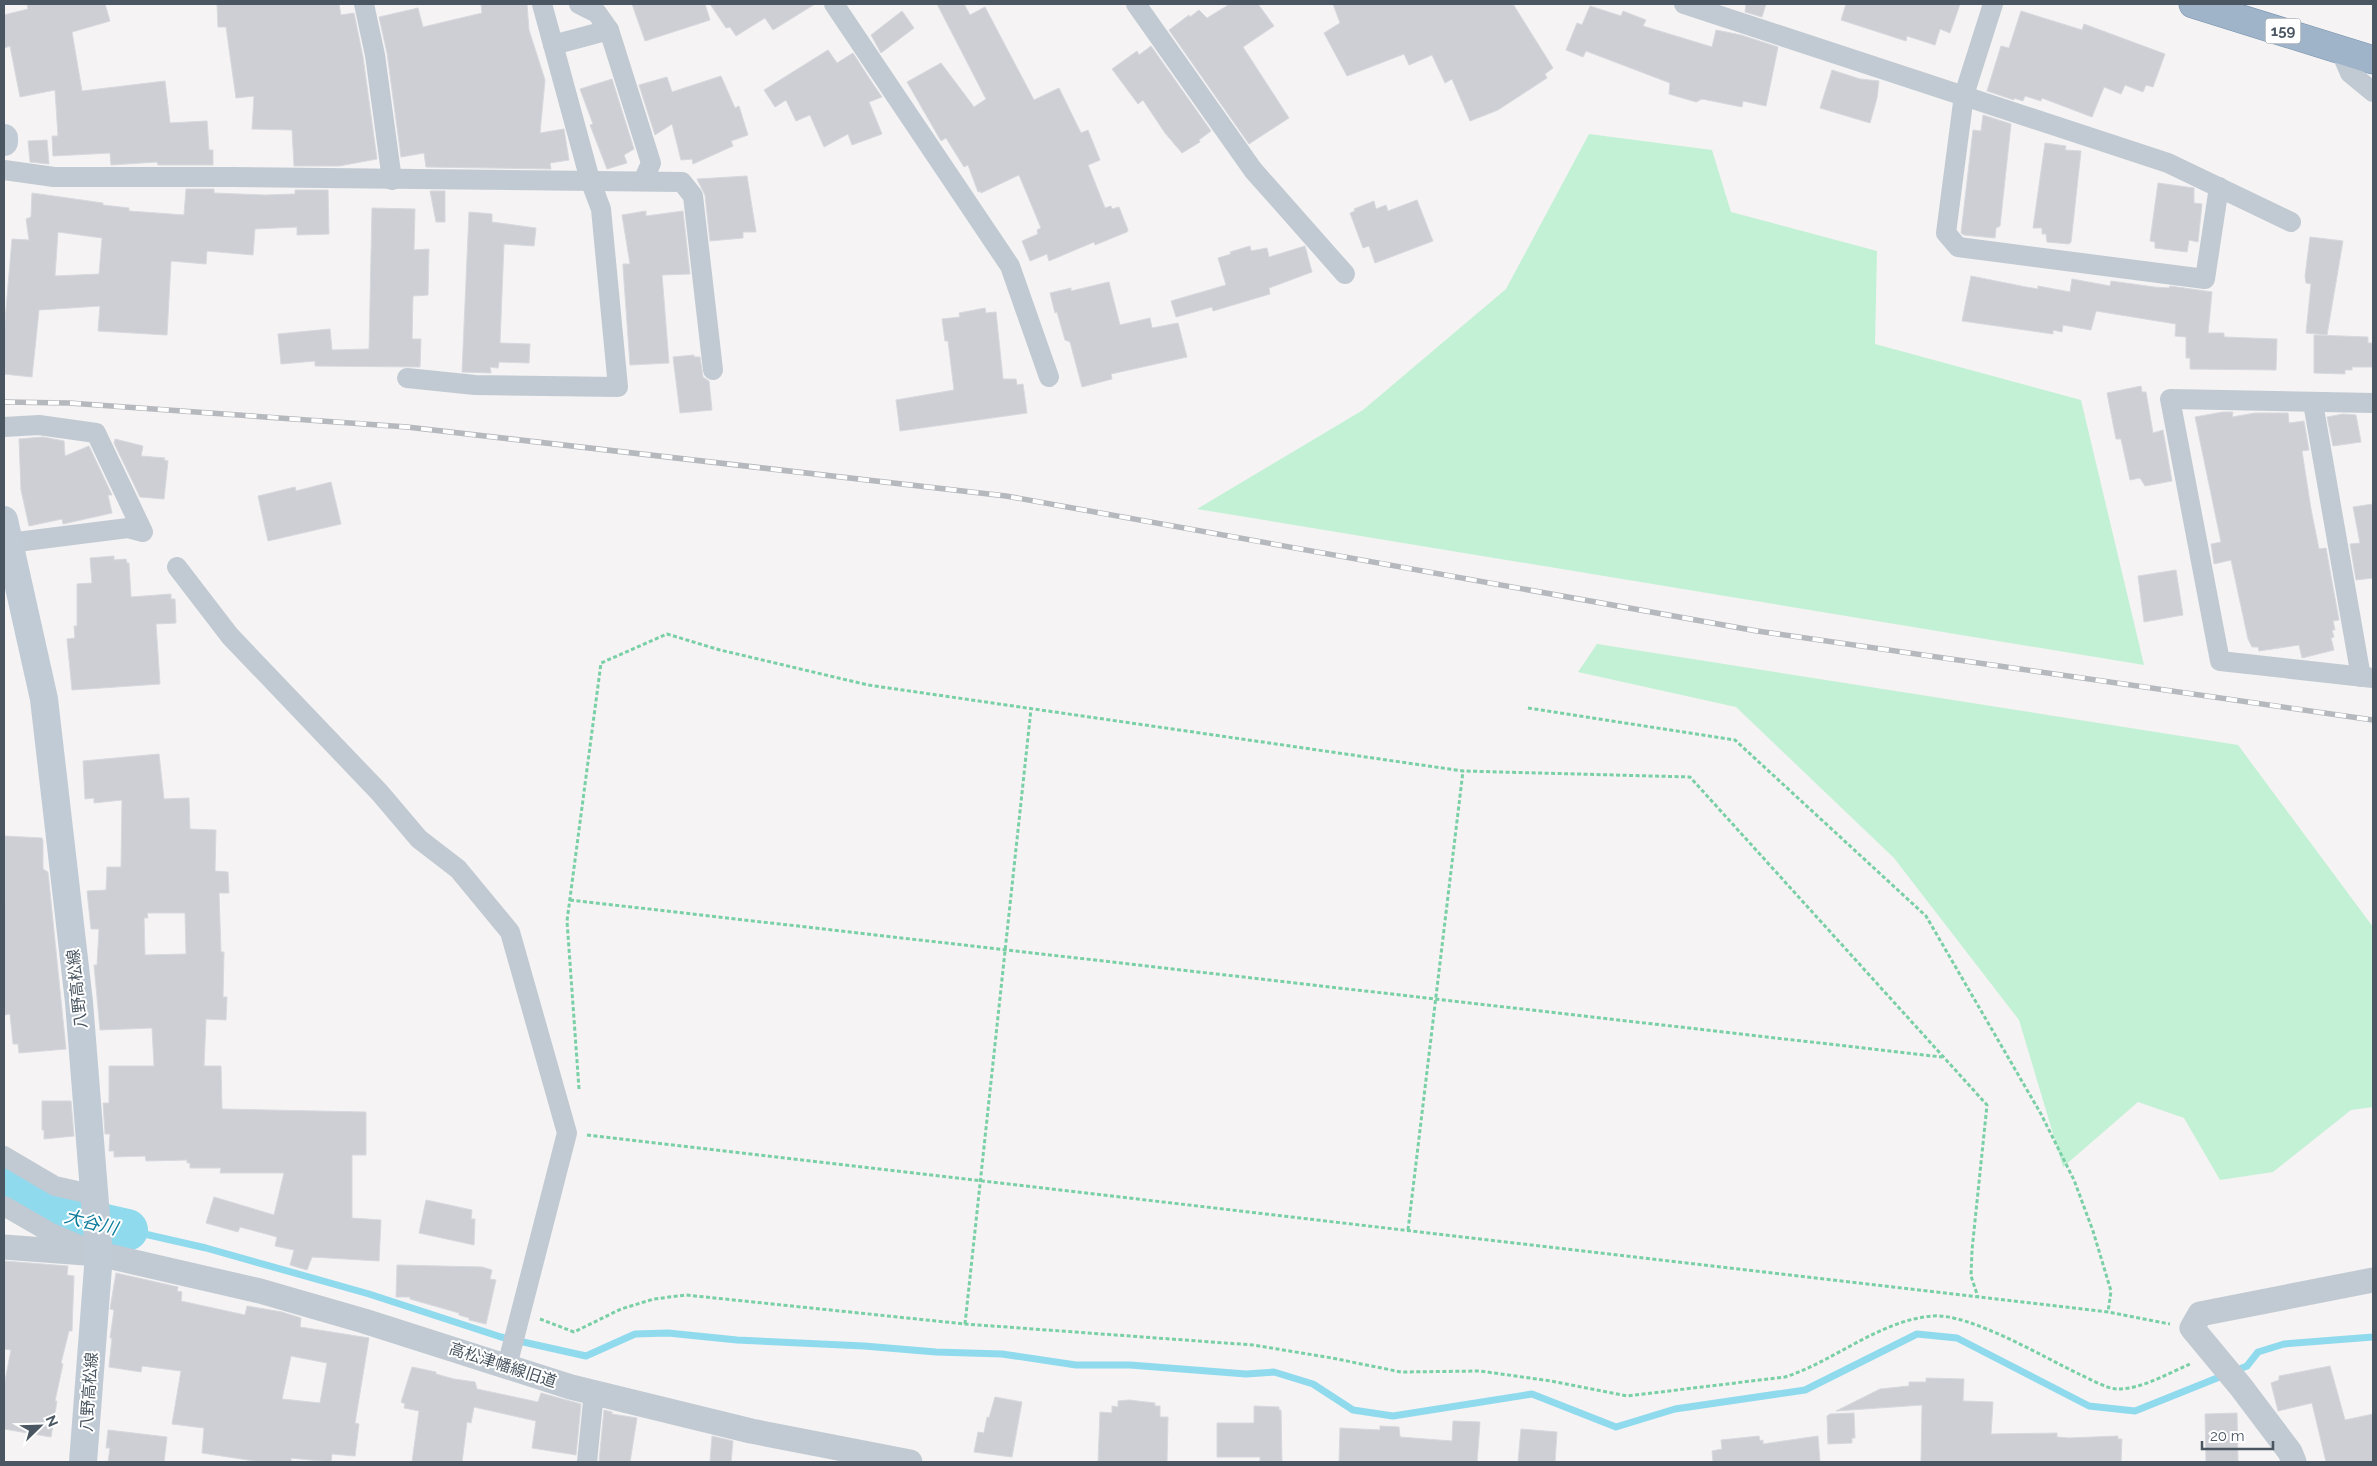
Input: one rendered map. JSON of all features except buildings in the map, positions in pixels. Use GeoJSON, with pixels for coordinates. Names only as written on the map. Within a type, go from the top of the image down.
{"type":"FeatureCollection","features":[{"type":"Feature","properties":{"kind":"highway","name":"159"},"geometry":{"type":"LineString","coordinates":[[2193,4],[2373,60]]}},
{"type":"Feature","properties":{"kind":"main road","name":"八野高松線"},"geometry":{"type":"LineString","coordinates":[[6,531],[44,698],[80,1002],[99,1248],[83,1462]]}},
{"type":"Feature","properties":{"kind":"street"},"geometry":{"type":"LineString","coordinates":[[364,4],[374,55],[392,180]]}},
{"type":"Feature","properties":{"kind":"street"},"geometry":{"type":"LineString","coordinates":[[406,378],[474,385],[618,387],[601,209],[590,180],[542,4]]}},
{"type":"Feature","properties":{"kind":"street"},"geometry":{"type":"LineString","coordinates":[[579,4],[598,13],[609,30],[651,163],[644,181]]}},
{"type":"Feature","properties":{"kind":"street"},"geometry":{"type":"LineString","coordinates":[[834,4],[1010,266],[1049,377]]}},
{"type":"Feature","properties":{"kind":"street"},"geometry":{"type":"LineString","coordinates":[[1684,4],[2168,163],[2291,222]]}},
{"type":"Feature","properties":{"kind":"street"},"geometry":{"type":"LineString","coordinates":[[1993,4],[1964,95],[1946,233],[1958,247],[2205,279],[2219,186]]}},
{"type":"Feature","properties":{"kind":"street"},"geometry":{"type":"LineString","coordinates":[[1144,7],[1254,170],[1345,274]]}},
{"type":"Feature","properties":{"kind":"street"},"geometry":{"type":"LineString","coordinates":[[553,45],[609,30]]}},
{"type":"Feature","properties":{"kind":"street"},"geometry":{"type":"LineString","coordinates":[[2340,50],[2350,72],[2373,92]]}},
{"type":"Feature","properties":{"kind":"street"},"geometry":{"type":"LineString","coordinates":[[4,170],[54,177],[682,182],[692,196],[713,370]]}},
{"type":"Feature","properties":{"kind":"street"},"geometry":{"type":"LineString","coordinates":[[2313,403],[2367,678],[2220,661],[2170,399],[2373,403]]}},
{"type":"Feature","properties":{"kind":"street"},"geometry":{"type":"LineString","coordinates":[[4,427],[39,426],[96,433],[143,532],[128,528],[6,531]]}},
{"type":"Feature","properties":{"kind":"street"},"geometry":{"type":"LineString","coordinates":[[177,567],[230,636],[380,793],[419,839],[458,869],[510,932],[567,1133],[508,1361]]}},
{"type":"Feature","properties":{"kind":"street"},"geometry":{"type":"LineString","coordinates":[[4,1156],[55,1186],[95,1202]]}},
{"type":"Feature","properties":{"kind":"street"},"geometry":{"type":"LineString","coordinates":[[4,1206],[51,1233],[99,1248]]}},
{"type":"Feature","properties":{"kind":"street","name":"高松津幡線旧道"},"geometry":{"type":"LineString","coordinates":[[4,1247],[99,1248],[508,1361],[594,1392],[750,1430],[910,1462]]}},
{"type":"Feature","properties":{"kind":"street"},"geometry":{"type":"LineString","coordinates":[[2294,1462],[2290,1452],[2241,1387],[2192,1328],[2200,1314],[2373,1280]]}},
{"type":"Feature","properties":{"kind":"street"},"geometry":{"type":"LineString","coordinates":[[588,1462],[594,1392]]}},
{"type":"Feature","properties":{"kind":"path"},"geometry":{"type":"LineString","coordinates":[[580,1096],[567,921],[601,663],[667,634],[720,650],[868,685],[1463,771],[1690,777],[1987,1105],[1972,1250],[1971,1276],[1978,1297]]}},
{"type":"Feature","properties":{"kind":"path"},"geometry":{"type":"LineString","coordinates":[[965,1324],[1031,708]]}},
{"type":"Feature","properties":{"kind":"path"},"geometry":{"type":"LineString","coordinates":[[1528,708],[1735,740],[1926,916],[2041,1114],[2074,1180],[2093,1231],[2111,1291],[2108,1312]]}},
{"type":"Feature","properties":{"kind":"path"},"geometry":{"type":"LineString","coordinates":[[1408,1230],[1463,771]]}},
{"type":"Feature","properties":{"kind":"path"},"geometry":{"type":"LineString","coordinates":[[570,900],[1943,1057]]}},
{"type":"Feature","properties":{"kind":"path"},"geometry":{"type":"LineString","coordinates":[[567,1133],[2108,1312],[2192,1328]]}},
{"type":"Feature","properties":{"kind":"path"},"geometry":{"type":"LineString","coordinates":[[520,1317],[574,1332],[621,1309],[654,1299],[686,1295],[965,1324],[1252,1345],[1401,1372],[1480,1371],[1551,1381],[1627,1396],[1785,1377],[1802,1372],[1891,1326],[1932,1316],[1971,1322],[2087,1377],[2117,1389],[2142,1384],[2190,1364]]}},
{"type":"Feature","properties":{"kind":"green space"},"geometry":{"type":"Polygon","coordinates":[[[1589,134],[1712,150],[1731,212],[1877,251],[1875,344],[2081,400],[2144,665],[1197,509],[1363,410],[1506,289],[1589,134]]]}},
{"type":"Feature","properties":{"kind":"green space"},"geometry":{"type":"Polygon","coordinates":[[[1597,644],[2238,745],[2373,927],[2373,1107],[2351,1110],[2273,1172],[2220,1180],[2184,1118],[2138,1102],[2063,1167],[2019,1020],[1894,858],[1736,707],[1578,672],[1597,644]]]}},
{"type":"Feature","properties":{"kind":"waterway","name":"大谷川"},"geometry":{"type":"LineString","coordinates":[[4,1184],[61,1215],[127,1230]]}},
{"type":"Feature","properties":{"kind":"waterway"},"geometry":{"type":"LineString","coordinates":[[127,1230],[206,1248],[369,1294],[501,1337],[586,1356],[635,1334],[668,1333],[737,1340],[1002,1354],[1076,1365],[1130,1365],[1246,1374],[1274,1372],[1313,1384],[1353,1410],[1393,1416],[1532,1394],[1616,1427],[1675,1409],[1805,1390],[1917,1334],[1957,1338],[2089,1406],[2135,1411],[2247,1366],[2258,1352],[2284,1344],[2373,1337]]}},
{"type":"Feature","properties":{"kind":"railway"},"geometry":{"type":"LineString","coordinates":[[4,402],[69,403],[407,427],[1006,496],[1757,631],[2373,720]]}}]}
